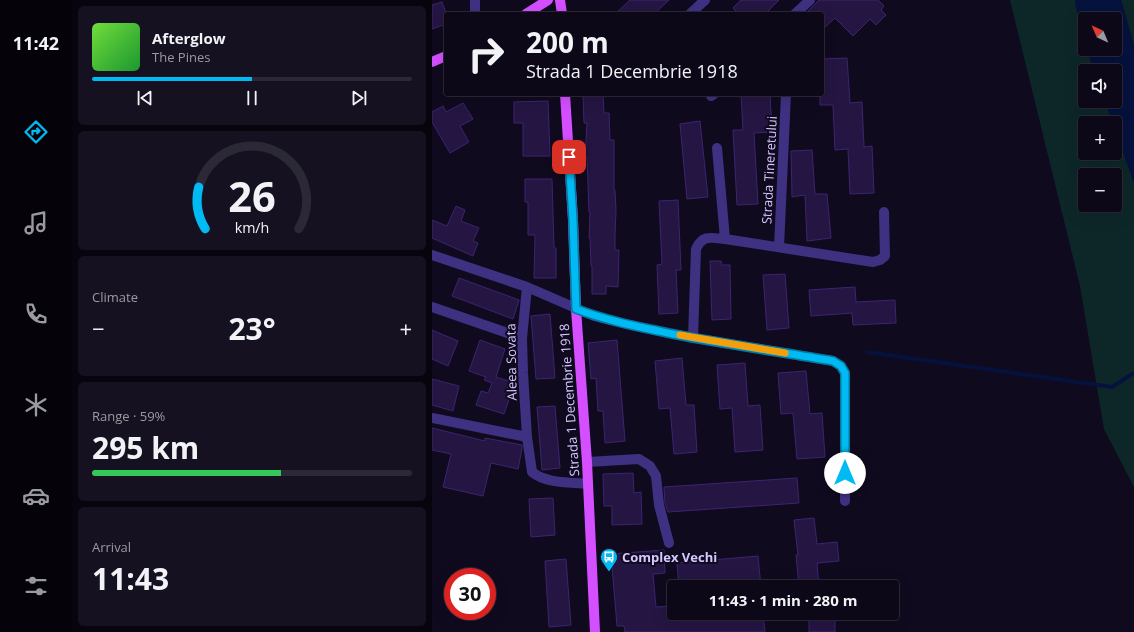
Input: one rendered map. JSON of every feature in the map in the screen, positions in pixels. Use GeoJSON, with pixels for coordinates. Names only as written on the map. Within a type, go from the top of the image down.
{"type":"FeatureCollection","features":[{"type":"Feature","properties":{"kind":"main road"},"geometry":{"type":"LineString","coordinates":[[529,12],[548,0]]}},
{"type":"Feature","properties":{"kind":"main road"},"geometry":{"type":"LineString","coordinates":[[560,0],[562,12]]}},
{"type":"Feature","properties":{"kind":"main road"},"geometry":{"type":"LineString","coordinates":[[432,62],[444,57]]}},
{"type":"Feature","properties":{"kind":"main road","name":"Strada 1 Decembrie 1918"},"geometry":{"type":"LineString","coordinates":[[566,96],[576,309],[587,462],[594,632]]}},
{"type":"Feature","properties":{"kind":"street"},"geometry":{"type":"LineString","coordinates":[[474,12],[475,0]]}},
{"type":"Feature","properties":{"kind":"street"},"geometry":{"type":"LineString","coordinates":[[692,12],[705,0]]}},
{"type":"Feature","properties":{"kind":"street"},"geometry":{"type":"LineString","coordinates":[[797,12],[810,0]]}},
{"type":"Feature","properties":{"kind":"street","name":"Strada Tineretului"},"geometry":{"type":"LineString","coordinates":[[779,247],[786,96]]}},
{"type":"Feature","properties":{"kind":"street"},"geometry":{"type":"LineString","coordinates":[[717,148],[725,239]]}},
{"type":"Feature","properties":{"kind":"street"},"geometry":{"type":"LineString","coordinates":[[693,338],[696,249],[699,242],[706,238],[725,239],[873,262],[880,260],[885,256],[884,212]]}},
{"type":"Feature","properties":{"kind":"street"},"geometry":{"type":"LineString","coordinates":[[432,255],[527,287],[594,316],[630,326],[833,361],[841,366],[845,373],[845,501]]}},
{"type":"Feature","properties":{"kind":"street","name":"Aleea Sovata"},"geometry":{"type":"LineString","coordinates":[[527,287],[522,338],[527,437],[532,472],[539,478],[548,480],[588,484]]}},
{"type":"Feature","properties":{"kind":"street"},"geometry":{"type":"LineString","coordinates":[[432,307],[522,338]]}},
{"type":"Feature","properties":{"kind":"street"},"geometry":{"type":"LineString","coordinates":[[432,418],[527,437]]}},
{"type":"Feature","properties":{"kind":"street"},"geometry":{"type":"LineString","coordinates":[[587,462],[639,459],[650,466],[656,476],[659,505],[670,543]]}},
{"type":"Feature","properties":{"kind":"green space"},"geometry":{"type":"Polygon","coordinates":[[[1010,0],[1075,0],[1078,15],[1078,56],[1089,56],[1092,64],[1078,64],[1078,108],[1108,108],[1110,116],[1078,116],[1078,160],[1122,160],[1122,149],[1134,183],[1134,487],[1104,429],[1080,286],[1010,0]]]}},
{"type":"Feature","properties":{"kind":"green space"},"geometry":{"type":"Polygon","coordinates":[[[1121,0],[1134,0],[1134,46],[1121,0]]]}},
{"type":"Feature","properties":{"kind":"shaded area"},"geometry":{"type":"Polygon","coordinates":[[[1075,0],[1121,0],[1134,46],[1134,183],[1122,149],[1122,116],[1110,116],[1108,108],[1122,108],[1122,64],[1092,64],[1089,56],[1122,56],[1122,12],[1078,12],[1078,15],[1075,0]]]}},
{"type":"Feature","properties":{"kind":"building"},"geometry":{"type":"Polygon","coordinates":[[[630,0],[669,0],[656,12],[617,12],[630,0]]]}},
{"type":"Feature","properties":{"kind":"building"},"geometry":{"type":"Polygon","coordinates":[[[741,0],[779,0],[767,12],[737,12],[733,8],[741,0]]]}},
{"type":"Feature","properties":{"kind":"building"},"geometry":{"type":"Polygon","coordinates":[[[819,0],[878,0],[884,6],[881,10],[886,15],[876,25],[870,19],[853,36],[835,18],[824,28],[824,12],[807,12],[819,0]]]}},
{"type":"Feature","properties":{"kind":"building"},"geometry":{"type":"Polygon","coordinates":[[[442,2],[446,12],[444,12],[444,25],[432,29],[432,5],[442,2]]]}},
{"type":"Feature","properties":{"kind":"building"},"geometry":{"type":"Polygon","coordinates":[[[847,58],[850,103],[862,102],[864,147],[872,146],[874,193],[850,194],[848,149],[835,150],[833,105],[820,105],[820,96],[824,96],[824,59],[847,58]]]}},
{"type":"Feature","properties":{"kind":"building"},"geometry":{"type":"Polygon","coordinates":[[[583,96],[603,96],[604,113],[609,113],[610,140],[614,140],[614,190],[616,211],[615,250],[619,250],[618,287],[606,286],[606,294],[592,294],[592,266],[589,238],[590,212],[587,157],[585,157],[587,123],[584,123],[583,96]]]}},
{"type":"Feature","properties":{"kind":"building"},"geometry":{"type":"Polygon","coordinates":[[[741,96],[770,96],[772,132],[754,133],[758,204],[737,205],[733,130],[743,130],[741,96]]]}},
{"type":"Feature","properties":{"kind":"building"},"geometry":{"type":"Polygon","coordinates":[[[548,101],[550,156],[523,156],[523,123],[514,123],[514,102],[548,101]]]}},
{"type":"Feature","properties":{"kind":"building"},"geometry":{"type":"Polygon","coordinates":[[[463,103],[473,119],[460,126],[469,142],[450,153],[432,122],[432,112],[443,106],[446,112],[463,103]]]}},
{"type":"Feature","properties":{"kind":"building"},"geometry":{"type":"Polygon","coordinates":[[[700,121],[708,197],[687,199],[680,124],[700,121]]]}},
{"type":"Feature","properties":{"kind":"building"},"geometry":{"type":"Polygon","coordinates":[[[812,150],[815,194],[827,194],[831,238],[807,241],[805,195],[792,197],[791,151],[812,150]]]}},
{"type":"Feature","properties":{"kind":"building"},"geometry":{"type":"Polygon","coordinates":[[[525,179],[552,179],[554,248],[556,248],[556,278],[534,278],[535,235],[528,235],[528,202],[525,202],[525,179]]]}},
{"type":"Feature","properties":{"kind":"building"},"geometry":{"type":"Polygon","coordinates":[[[678,200],[681,270],[676,270],[678,313],[659,314],[657,265],[662,264],[659,201],[678,200]]]}},
{"type":"Feature","properties":{"kind":"building"},"geometry":{"type":"Polygon","coordinates":[[[456,206],[465,210],[461,221],[479,228],[473,241],[478,243],[473,256],[432,238],[432,220],[447,226],[456,206]]]}},
{"type":"Feature","properties":{"kind":"building"},"geometry":{"type":"Polygon","coordinates":[[[710,261],[721,261],[722,265],[730,265],[731,319],[712,320],[710,261]]]}},
{"type":"Feature","properties":{"kind":"building"},"geometry":{"type":"Polygon","coordinates":[[[785,274],[789,328],[767,330],[763,275],[785,274]]]}},
{"type":"Feature","properties":{"kind":"building"},"geometry":{"type":"Polygon","coordinates":[[[459,278],[519,300],[513,319],[452,296],[459,278]]]}},
{"type":"Feature","properties":{"kind":"building"},"geometry":{"type":"Polygon","coordinates":[[[855,287],[856,302],[895,300],[896,323],[853,325],[852,313],[811,316],[809,290],[855,287]]]}},
{"type":"Feature","properties":{"kind":"building"},"geometry":{"type":"Polygon","coordinates":[[[550,314],[555,378],[536,379],[531,316],[550,314]]]}},
{"type":"Feature","properties":{"kind":"building"},"geometry":{"type":"Polygon","coordinates":[[[432,330],[458,341],[448,366],[432,359],[432,330]]]}},
{"type":"Feature","properties":{"kind":"building"},"geometry":{"type":"Polygon","coordinates":[[[480,340],[505,349],[496,377],[515,383],[504,414],[476,405],[481,391],[488,393],[492,383],[484,380],[486,377],[469,371],[480,340]]]}},
{"type":"Feature","properties":{"kind":"building"},"geometry":{"type":"Polygon","coordinates":[[[617,340],[625,441],[605,443],[603,411],[598,411],[596,378],[591,379],[588,343],[617,340]]]}},
{"type":"Feature","properties":{"kind":"building"},"geometry":{"type":"Polygon","coordinates":[[[682,358],[686,405],[694,405],[697,452],[674,454],[670,408],[659,409],[655,361],[682,358]]]}},
{"type":"Feature","properties":{"kind":"building"},"geometry":{"type":"Polygon","coordinates":[[[745,363],[748,406],[760,405],[763,450],[735,452],[732,408],[720,409],[717,365],[745,363]]]}},
{"type":"Feature","properties":{"kind":"building"},"geometry":{"type":"Polygon","coordinates":[[[806,371],[810,414],[822,413],[825,457],[797,459],[793,413],[781,414],[778,373],[806,371]]]}},
{"type":"Feature","properties":{"kind":"building"},"geometry":{"type":"Polygon","coordinates":[[[432,379],[459,386],[453,411],[432,405],[432,379]]]}},
{"type":"Feature","properties":{"kind":"building"},"geometry":{"type":"Polygon","coordinates":[[[555,406],[560,468],[542,470],[537,407],[555,406]]]}},
{"type":"Feature","properties":{"kind":"building"},"geometry":{"type":"Polygon","coordinates":[[[432,428],[485,441],[485,438],[522,445],[518,469],[491,463],[483,496],[443,487],[451,454],[432,450],[432,428]]]}},
{"type":"Feature","properties":{"kind":"building"},"geometry":{"type":"Polygon","coordinates":[[[633,473],[634,493],[641,492],[642,524],[612,525],[612,506],[604,506],[603,474],[633,473]]]}},
{"type":"Feature","properties":{"kind":"building"},"geometry":{"type":"Polygon","coordinates":[[[797,478],[799,503],[668,512],[665,504],[664,487],[797,478]]]}},
{"type":"Feature","properties":{"kind":"building"},"geometry":{"type":"Polygon","coordinates":[[[553,498],[555,535],[531,537],[529,499],[553,498]]]}},
{"type":"Feature","properties":{"kind":"building"},"geometry":{"type":"Polygon","coordinates":[[[814,518],[817,544],[837,542],[839,561],[817,563],[818,580],[798,580],[796,555],[798,555],[794,520],[814,518]]]}},
{"type":"Feature","properties":{"kind":"building"},"geometry":{"type":"Polygon","coordinates":[[[664,550],[665,573],[653,574],[656,607],[667,606],[667,620],[764,620],[765,632],[625,632],[624,626],[617,626],[611,554],[664,550]]]}},
{"type":"Feature","properties":{"kind":"building"},"geometry":{"type":"Polygon","coordinates":[[[758,556],[760,580],[678,580],[677,563],[758,556]]]}},
{"type":"Feature","properties":{"kind":"building"},"geometry":{"type":"Polygon","coordinates":[[[566,559],[571,625],[549,627],[545,561],[566,559]]]}},
{"type":"Feature","properties":{"kind":"building"},"geometry":{"type":"Polygon","coordinates":[[[809,620],[835,620],[835,632],[809,632],[809,620]]]}},
{"type":"Feature","properties":{"kind":"waterway"},"geometry":{"type":"LineString","coordinates":[[867,352],[1112,387],[1134,373]]}},
{"type":"Feature","properties":{"kind":"slow traffic"},"geometry":{"type":"LineString","coordinates":[[680,335],[785,353]]}},
{"type":"Feature","properties":{"kind":"place","name":"Complex Vechi"},"geometry":{"type":"Point","coordinates":[609,572]}},
{"type":"Feature","properties":{"kind":"route"},"geometry":{"type":"LineString","coordinates":[[569,157],[576,309],[594,316],[630,326],[833,361],[841,366],[845,373],[845,473]]}}]}
